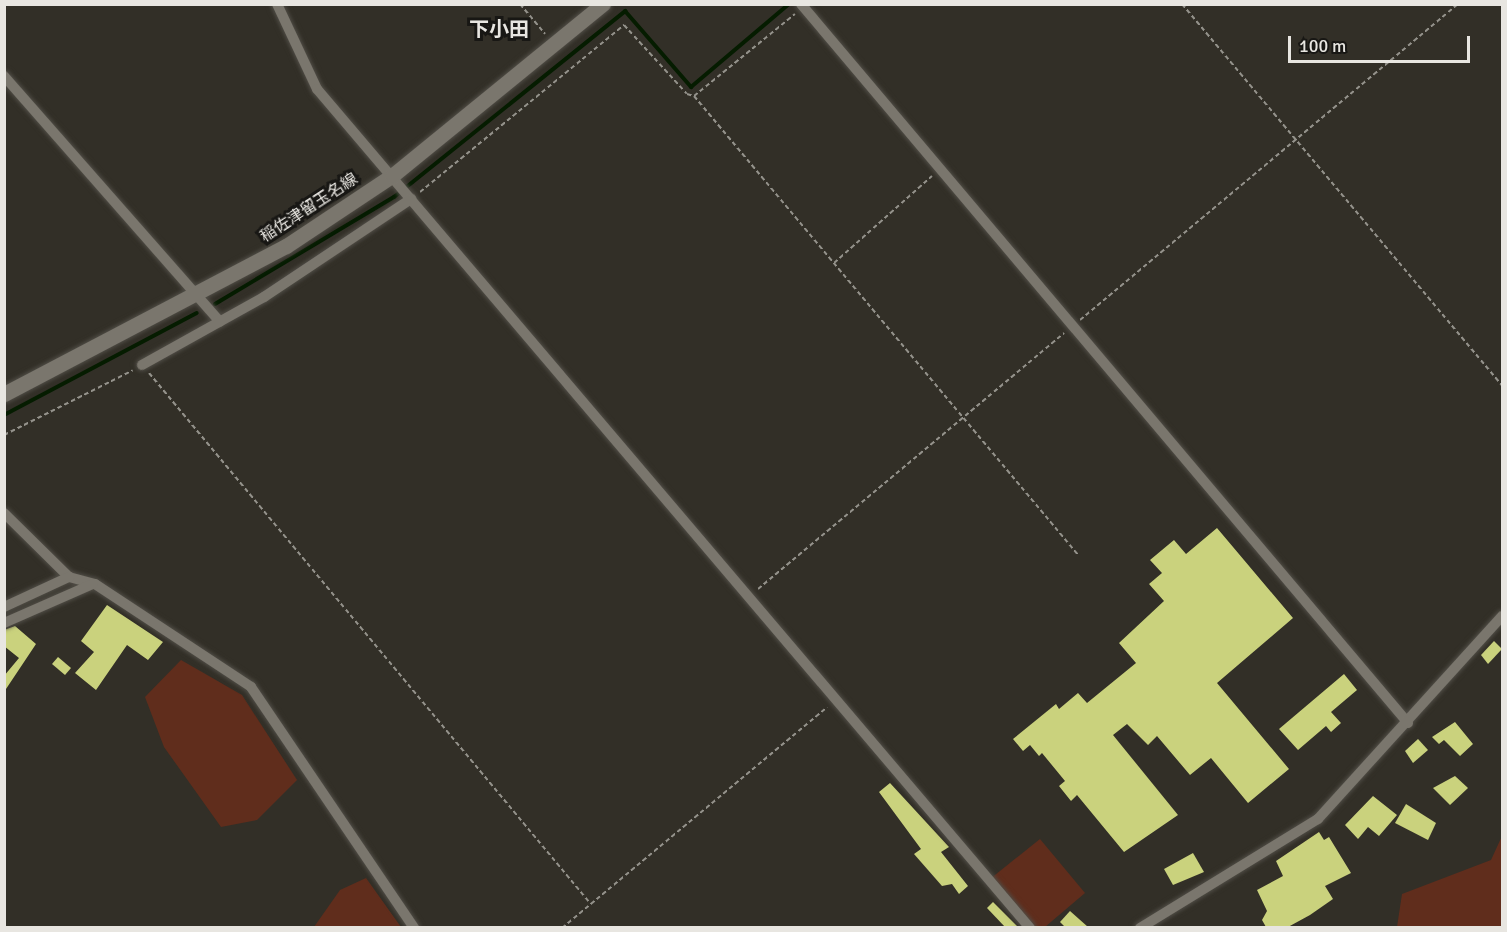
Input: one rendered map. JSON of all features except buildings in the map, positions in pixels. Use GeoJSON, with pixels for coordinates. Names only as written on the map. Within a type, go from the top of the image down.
{"type":"FeatureCollection","features":[{"type":"Feature","properties":{"kind":"main road","name":"稲佐津留玉名線"},"geometry":{"type":"LineString","coordinates":[[4,394],[194,297],[286,246],[394,176],[603,4]]}},
{"type":"Feature","properties":{"kind":"street"},"geometry":{"type":"LineString","coordinates":[[277,4],[317,89],[394,176],[833,701],[1030,927]]}},
{"type":"Feature","properties":{"kind":"street"},"geometry":{"type":"LineString","coordinates":[[802,6],[1071,328],[1408,723]]}},
{"type":"Feature","properties":{"kind":"street"},"geometry":{"type":"LineString","coordinates":[[4,76],[194,297],[220,322]]}},
{"type":"Feature","properties":{"kind":"street"},"geometry":{"type":"LineString","coordinates":[[142,365],[220,322],[411,199]]}},
{"type":"Feature","properties":{"kind":"street"},"geometry":{"type":"LineString","coordinates":[[4,513],[69,577],[93,584],[251,687],[414,927]]}},
{"type":"Feature","properties":{"kind":"street"},"geometry":{"type":"LineString","coordinates":[[4,607],[69,577]]}},
{"type":"Feature","properties":{"kind":"street"},"geometry":{"type":"LineString","coordinates":[[4,623],[93,584]]}},
{"type":"Feature","properties":{"kind":"street"},"geometry":{"type":"LineString","coordinates":[[1140,927],[1318,819],[1408,723],[1503,616]]}},
{"type":"Feature","properties":{"kind":"path"},"geometry":{"type":"LineString","coordinates":[[520,4],[554,44]]}},
{"type":"Feature","properties":{"kind":"path"},"geometry":{"type":"LineString","coordinates":[[1182,4],[1503,386]]}},
{"type":"Feature","properties":{"kind":"path"},"geometry":{"type":"LineString","coordinates":[[747,599],[1458,4]]}},
{"type":"Feature","properties":{"kind":"path"},"geometry":{"type":"LineString","coordinates":[[694,96],[802,6]]}},
{"type":"Feature","properties":{"kind":"path"},"geometry":{"type":"LineString","coordinates":[[411,199],[624,25],[687,94],[694,96],[1079,556]]}},
{"type":"Feature","properties":{"kind":"path"},"geometry":{"type":"LineString","coordinates":[[834,263],[939,170]]}},
{"type":"Feature","properties":{"kind":"path"},"geometry":{"type":"LineString","coordinates":[[4,435],[142,365],[590,903]]}},
{"type":"Feature","properties":{"kind":"path"},"geometry":{"type":"LineString","coordinates":[[562,927],[833,701]]}},
{"type":"Feature","properties":{"kind":"shaded area"},"geometry":{"type":"Polygon","coordinates":[[[181,660],[242,695],[297,780],[257,820],[221,827],[164,747],[145,697],[181,660]]]}},
{"type":"Feature","properties":{"kind":"shaded area"},"geometry":{"type":"Polygon","coordinates":[[[1502,836],[1502,927],[1397,927],[1402,894],[1491,860],[1502,836]]]}},
{"type":"Feature","properties":{"kind":"shaded area"},"geometry":{"type":"Polygon","coordinates":[[[1040,839],[1085,893],[1045,927],[1032,927],[990,879],[1040,839]]]}},
{"type":"Feature","properties":{"kind":"shaded area"},"geometry":{"type":"Polygon","coordinates":[[[366,878],[401,927],[314,927],[340,890],[366,878]]]}},
{"type":"Feature","properties":{"kind":"waterway"},"geometry":{"type":"LineString","coordinates":[[215,304],[394,197],[625,11],[691,87],[789,4]]}},
{"type":"Feature","properties":{"kind":"waterway"},"geometry":{"type":"LineString","coordinates":[[4,415],[197,313]]}},
{"type":"Feature","properties":{"kind":"district","name":"下小田"},"geometry":{"type":"Point","coordinates":[499,29]}}]}
